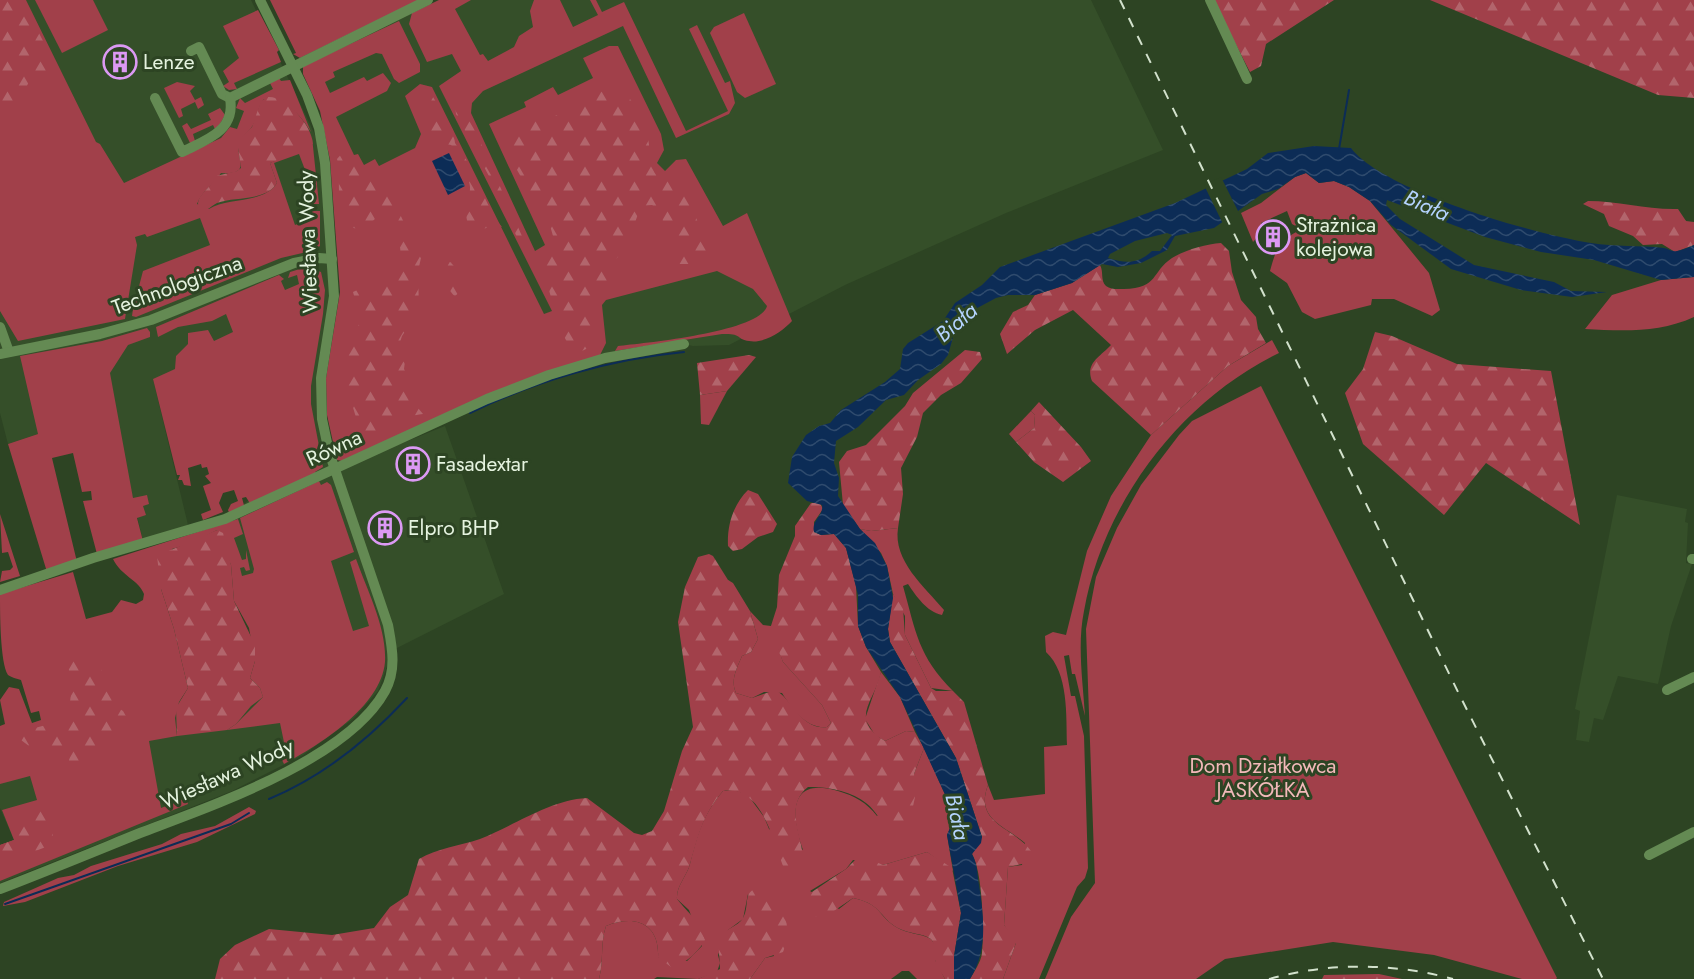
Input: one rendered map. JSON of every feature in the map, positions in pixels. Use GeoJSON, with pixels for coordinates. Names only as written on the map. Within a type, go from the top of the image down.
{"type":"FeatureCollection","features":[{"type":"Feature","properties":{"kind":"street","name":"Wiesława Wody"},"geometry":{"type":"LineString","coordinates":[[0,889],[275,778],[337,740],[378,703],[391,678],[393,650],[388,625],[324,434],[320,390],[332,313],[332,259],[325,163],[319,128],[307,95],[260,0]]}},
{"type":"Feature","properties":{"kind":"street"},"geometry":{"type":"LineString","coordinates":[[230,98],[428,0]]}},
{"type":"Feature","properties":{"kind":"street"},"geometry":{"type":"LineString","coordinates":[[1210,0],[1247,79]]}},
{"type":"Feature","properties":{"kind":"street"},"geometry":{"type":"LineString","coordinates":[[191,51],[199,47],[222,94],[230,98]]}},
{"type":"Feature","properties":{"kind":"street"},"geometry":{"type":"LineString","coordinates":[[155,98],[182,152],[218,134],[224,128],[231,110],[230,98]]}},
{"type":"Feature","properties":{"kind":"street","name":"Technologiczna"},"geometry":{"type":"LineString","coordinates":[[4,353],[100,334],[151,320],[294,262],[319,258],[332,259]]}},
{"type":"Feature","properties":{"kind":"street"},"geometry":{"type":"LineString","coordinates":[[0,327],[4,353]]}},
{"type":"Feature","properties":{"kind":"street","name":"Równa"},"geometry":{"type":"LineString","coordinates":[[0,590],[93,558],[225,519],[487,399],[549,375],[605,358],[684,344]]}},
{"type":"Feature","properties":{"kind":"street"},"geometry":{"type":"LineString","coordinates":[[1667,690],[1694,677]]}},
{"type":"Feature","properties":{"kind":"street"},"geometry":{"type":"LineString","coordinates":[[1649,855],[1694,832]]}},
{"type":"Feature","properties":{"kind":"shaded area"},"geometry":{"type":"Polygon","coordinates":[[[0,0],[251,0],[324,154],[333,277],[321,378],[335,470],[445,426],[504,594],[393,650],[378,691],[353,719],[303,755],[232,791],[0,883],[0,845],[14,840],[0,808],[0,738],[270,681],[225,519],[254,496],[153,379],[188,525],[143,541],[102,369],[38,434],[8,444],[0,413],[0,0]]]}},
{"type":"Feature","properties":{"kind":"shaded area"},"geometry":{"type":"Polygon","coordinates":[[[439,0],[1091,0],[1163,150],[1006,213],[845,285],[729,345],[684,344],[636,352],[528,383],[368,173],[345,151],[306,65],[439,0]]]}},
{"type":"Feature","properties":{"kind":"shaded area"},"geometry":{"type":"Polygon","coordinates":[[[1617,495],[1687,509],[1686,563],[1692,564],[1671,626],[1658,684],[1618,676],[1603,720],[1594,718],[1589,742],[1576,740],[1580,711],[1575,709],[1617,495]]]}},
{"type":"Feature","properties":{"kind":"green space"},"geometry":{"type":"Polygon","coordinates":[[[0,0],[26,0],[96,142],[100,144],[124,183],[221,138],[230,127],[237,129],[244,111],[236,108],[240,98],[245,103],[273,89],[270,83],[279,78],[281,81],[290,80],[311,132],[292,109],[279,101],[264,99],[253,125],[239,143],[240,169],[231,173],[221,173],[197,204],[209,209],[217,205],[255,197],[271,190],[277,183],[270,163],[313,144],[319,204],[311,204],[310,183],[299,154],[274,163],[295,225],[312,218],[312,211],[320,211],[320,246],[311,251],[281,258],[136,317],[132,316],[133,309],[143,271],[210,245],[200,218],[147,237],[145,234],[135,237],[137,245],[125,319],[18,341],[0,311],[0,0]]]}},
{"type":"Feature","properties":{"kind":"green space"},"geometry":{"type":"Polygon","coordinates":[[[0,0],[22,0],[61,76],[32,75],[19,103],[0,112],[0,0]]]}},
{"type":"Feature","properties":{"kind":"green space"},"geometry":{"type":"Polygon","coordinates":[[[35,0],[93,0],[108,30],[62,53],[35,0]]]}},
{"type":"Feature","properties":{"kind":"green space"},"geometry":{"type":"Polygon","coordinates":[[[270,0],[419,0],[300,58],[293,54],[296,53],[270,0]]]}},
{"type":"Feature","properties":{"kind":"green space"},"geometry":{"type":"Polygon","coordinates":[[[439,0],[471,0],[455,9],[480,55],[483,54],[488,61],[514,47],[519,36],[533,27],[530,11],[534,0],[560,0],[573,27],[598,15],[590,0],[596,0],[602,12],[624,2],[686,131],[728,111],[689,29],[697,25],[725,83],[730,81],[735,103],[729,114],[676,138],[623,26],[483,91],[472,103],[471,113],[535,251],[545,245],[489,124],[526,107],[524,102],[553,87],[558,95],[593,78],[583,58],[609,46],[618,46],[661,134],[664,150],[657,163],[665,171],[676,160],[686,159],[723,226],[747,213],[792,321],[778,333],[761,341],[749,341],[733,334],[722,334],[615,351],[618,346],[700,335],[745,323],[760,315],[767,306],[753,289],[717,271],[606,300],[602,305],[606,343],[600,355],[342,461],[337,460],[327,415],[326,378],[340,292],[330,160],[320,111],[303,74],[303,66],[399,21],[420,64],[420,72],[399,83],[394,79],[382,54],[376,53],[333,72],[335,77],[325,82],[330,93],[364,77],[367,81],[383,73],[391,83],[387,91],[336,117],[354,155],[358,154],[364,165],[375,159],[379,166],[415,148],[421,134],[405,96],[420,84],[432,87],[544,314],[552,311],[439,86],[461,71],[452,54],[427,62],[409,24],[412,13],[439,0]]]}},
{"type":"Feature","properties":{"kind":"green space"},"geometry":{"type":"Polygon","coordinates":[[[1213,0],[1334,0],[1266,44],[1261,66],[1250,72],[1213,0]]]}},
{"type":"Feature","properties":{"kind":"green space"},"geometry":{"type":"Polygon","coordinates":[[[1430,0],[1694,0],[1694,98],[1658,95],[1430,0]]]}},
{"type":"Feature","properties":{"kind":"green space"},"geometry":{"type":"Polygon","coordinates":[[[258,10],[279,50],[277,52],[281,62],[234,83],[237,89],[229,90],[223,86],[229,82],[223,71],[239,58],[223,26],[258,10]]]}},
{"type":"Feature","properties":{"kind":"green space"},"geometry":{"type":"Polygon","coordinates":[[[744,13],[776,84],[745,98],[737,92],[710,33],[714,27],[744,13]]]}},
{"type":"Feature","properties":{"kind":"green space"},"geometry":{"type":"Polygon","coordinates":[[[177,82],[195,86],[190,91],[195,100],[201,97],[204,105],[198,109],[195,102],[181,109],[183,116],[179,118],[164,88],[177,82]]]}},
{"type":"Feature","properties":{"kind":"green space"},"geometry":{"type":"Polygon","coordinates":[[[612,86],[630,98],[638,113],[647,135],[651,163],[655,173],[682,182],[711,256],[697,264],[678,264],[673,228],[664,225],[660,212],[652,205],[644,206],[638,214],[626,248],[608,268],[612,288],[603,291],[593,299],[590,312],[592,346],[574,355],[559,327],[549,290],[521,247],[499,195],[456,114],[455,105],[464,107],[467,112],[529,252],[539,257],[555,253],[557,250],[551,229],[509,156],[505,144],[506,138],[522,122],[553,117],[612,86]]]}},
{"type":"Feature","properties":{"kind":"green space"},"geometry":{"type":"Polygon","coordinates":[[[268,97],[282,101],[297,113],[308,128],[313,144],[308,149],[270,163],[277,183],[272,189],[257,196],[217,203],[200,211],[198,201],[216,176],[241,168],[237,141],[252,127],[261,101],[268,97]]]}},
{"type":"Feature","properties":{"kind":"green space"},"geometry":{"type":"Polygon","coordinates":[[[433,97],[453,130],[455,143],[467,161],[494,217],[502,227],[493,225],[479,231],[468,224],[466,209],[470,187],[463,165],[451,145],[441,143],[430,147],[430,99],[433,97]]]}},
{"type":"Feature","properties":{"kind":"green space"},"geometry":{"type":"Polygon","coordinates":[[[220,108],[225,115],[216,131],[213,125],[193,134],[195,141],[190,143],[182,126],[187,123],[191,129],[211,120],[208,114],[220,108]]]}},
{"type":"Feature","properties":{"kind":"green space"},"geometry":{"type":"Polygon","coordinates":[[[345,150],[360,165],[359,173],[363,179],[384,181],[421,258],[418,271],[419,311],[402,336],[397,351],[405,361],[404,369],[416,393],[418,408],[423,414],[408,418],[382,432],[367,435],[358,424],[345,381],[343,364],[348,343],[361,321],[353,292],[392,282],[400,266],[401,256],[398,236],[387,211],[380,211],[374,220],[360,229],[351,227],[345,221],[341,212],[337,159],[345,150]]]}},
{"type":"Feature","properties":{"kind":"green space"},"geometry":{"type":"Polygon","coordinates":[[[1306,173],[1319,183],[1334,181],[1349,187],[1370,201],[1429,273],[1440,310],[1432,316],[1394,299],[1372,299],[1371,305],[1315,319],[1302,312],[1287,283],[1270,271],[1280,245],[1301,229],[1292,224],[1287,211],[1261,223],[1264,230],[1253,242],[1241,213],[1261,203],[1295,177],[1306,173]]]}},
{"type":"Feature","properties":{"kind":"green space"},"geometry":{"type":"Polygon","coordinates":[[[1588,201],[1678,209],[1686,221],[1694,222],[1694,245],[1675,252],[1662,244],[1643,245],[1633,236],[1609,226],[1604,214],[1583,204],[1588,201]]]}},
{"type":"Feature","properties":{"kind":"green space"},"geometry":{"type":"Polygon","coordinates":[[[1221,243],[1229,251],[1232,272],[1241,300],[1256,317],[1258,329],[1266,343],[1228,366],[1151,435],[1092,381],[1090,369],[1092,365],[1111,345],[1073,310],[1035,330],[1007,354],[1000,334],[1013,312],[1028,305],[1035,295],[1072,283],[1100,265],[1103,281],[1108,287],[1124,289],[1143,286],[1165,263],[1177,255],[1221,243]]]}},
{"type":"Feature","properties":{"kind":"green space"},"geometry":{"type":"Polygon","coordinates":[[[447,260],[456,269],[462,290],[455,296],[446,279],[445,263],[447,260]]]}},
{"type":"Feature","properties":{"kind":"green space"},"geometry":{"type":"Polygon","coordinates":[[[313,265],[313,269],[321,272],[325,290],[311,386],[311,404],[323,467],[315,472],[316,475],[251,505],[246,497],[242,498],[245,509],[230,515],[228,510],[231,504],[238,501],[234,490],[223,493],[219,503],[223,512],[203,520],[201,514],[211,510],[203,486],[211,483],[205,476],[209,474],[207,467],[202,468],[201,464],[188,468],[191,486],[184,485],[182,480],[178,480],[180,475],[177,475],[153,379],[175,369],[176,356],[188,344],[188,333],[208,330],[214,341],[233,332],[226,314],[212,321],[178,327],[158,337],[156,327],[279,275],[284,279],[281,281],[285,290],[299,284],[297,275],[288,278],[290,272],[313,265]]]}},
{"type":"Feature","properties":{"kind":"green space"},"geometry":{"type":"Polygon","coordinates":[[[1694,277],[1694,317],[1654,328],[1585,329],[1612,295],[1661,280],[1694,277]]]}},
{"type":"Feature","properties":{"kind":"green space"},"geometry":{"type":"Polygon","coordinates":[[[147,328],[150,337],[128,345],[110,373],[133,498],[147,495],[149,504],[143,506],[146,515],[137,518],[143,541],[97,554],[83,501],[92,500],[91,491],[82,492],[73,453],[52,458],[77,562],[47,572],[8,444],[38,434],[20,356],[102,341],[147,328]]]}},
{"type":"Feature","properties":{"kind":"green space"},"geometry":{"type":"Polygon","coordinates":[[[1375,332],[1392,336],[1457,364],[1551,371],[1580,525],[1486,463],[1444,515],[1363,444],[1345,393],[1363,369],[1375,332]]]}},
{"type":"Feature","properties":{"kind":"green space"},"geometry":{"type":"Polygon","coordinates":[[[1272,340],[1279,353],[1243,373],[1209,398],[1179,427],[1128,495],[1109,532],[1094,571],[1082,624],[1081,664],[1085,716],[1075,674],[1072,674],[1069,655],[1064,656],[1071,696],[1075,696],[1084,736],[1088,868],[1085,878],[1077,887],[1039,979],[1003,979],[1016,943],[1004,925],[1008,867],[1022,865],[1025,843],[994,820],[985,806],[985,797],[988,785],[994,800],[1045,794],[1044,747],[1067,745],[1065,696],[1059,671],[1046,652],[1045,636],[1053,632],[1066,635],[1087,551],[1111,496],[1151,435],[1228,366],[1272,340]]]}},
{"type":"Feature","properties":{"kind":"green space"},"geometry":{"type":"Polygon","coordinates":[[[965,350],[980,352],[982,359],[961,383],[941,395],[923,413],[917,437],[901,468],[903,494],[898,528],[871,531],[860,529],[843,505],[839,462],[847,451],[866,445],[905,406],[913,393],[965,350]]]}},
{"type":"Feature","properties":{"kind":"green space"},"geometry":{"type":"Polygon","coordinates":[[[749,355],[756,357],[727,391],[700,395],[697,363],[749,355]]]}},
{"type":"Feature","properties":{"kind":"green space","name":"Dom Działkowca JASKÓŁKA"},"geometry":{"type":"Polygon","coordinates":[[[1261,386],[1556,979],[1522,979],[1434,955],[1333,942],[1225,959],[1196,979],[1045,979],[1071,917],[1095,883],[1086,629],[1096,577],[1117,528],[1141,485],[1179,435],[1192,421],[1261,386]]]}},
{"type":"Feature","properties":{"kind":"green space"},"geometry":{"type":"Polygon","coordinates":[[[727,391],[709,425],[701,424],[700,395],[727,391]]]}},
{"type":"Feature","properties":{"kind":"green space"},"geometry":{"type":"Polygon","coordinates":[[[1039,402],[1091,461],[1063,482],[1034,462],[1016,442],[1034,428],[1035,415],[1031,411],[1039,402]]]}},
{"type":"Feature","properties":{"kind":"green space"},"geometry":{"type":"Polygon","coordinates":[[[1031,411],[1035,415],[1034,428],[1016,442],[1009,434],[1031,411]]]}},
{"type":"Feature","properties":{"kind":"green space"},"geometry":{"type":"Polygon","coordinates":[[[319,481],[321,485],[327,482],[331,485],[354,552],[331,561],[353,631],[369,626],[350,562],[356,559],[371,596],[383,636],[385,662],[381,679],[361,709],[330,735],[284,764],[280,756],[286,752],[280,723],[227,730],[263,697],[260,688],[250,678],[255,661],[249,628],[234,601],[231,565],[217,530],[192,543],[172,549],[161,589],[174,629],[188,688],[179,702],[175,718],[177,736],[149,741],[161,808],[186,798],[188,804],[0,881],[0,845],[14,840],[2,810],[37,800],[30,776],[0,784],[0,726],[5,724],[0,700],[9,687],[19,689],[32,723],[41,720],[39,711],[31,713],[21,680],[8,675],[5,669],[0,594],[73,572],[86,619],[112,612],[121,600],[136,604],[143,600],[144,594],[142,589],[116,565],[113,559],[238,519],[243,534],[234,538],[242,560],[246,559],[246,550],[250,570],[240,568],[242,576],[253,573],[254,569],[240,518],[319,481]]]}},
{"type":"Feature","properties":{"kind":"green space"},"geometry":{"type":"Polygon","coordinates":[[[748,490],[758,494],[777,524],[773,532],[758,537],[742,549],[733,551],[728,546],[730,523],[738,502],[748,490]]]}},
{"type":"Feature","properties":{"kind":"green space"},"geometry":{"type":"Polygon","coordinates":[[[811,503],[820,503],[823,509],[814,522],[814,532],[821,535],[834,534],[846,548],[856,586],[858,626],[866,647],[881,672],[867,709],[868,725],[885,741],[906,731],[915,732],[924,748],[914,774],[915,797],[909,825],[896,831],[887,826],[866,803],[854,795],[831,788],[808,787],[799,798],[796,809],[796,822],[803,859],[800,868],[792,876],[785,871],[771,831],[757,806],[748,797],[737,792],[723,791],[706,817],[689,868],[677,894],[677,899],[697,922],[705,940],[691,957],[676,966],[671,967],[658,957],[655,936],[650,929],[643,924],[626,921],[606,926],[599,979],[215,979],[220,959],[235,945],[269,929],[332,935],[374,928],[390,907],[408,895],[419,859],[493,834],[559,803],[587,798],[634,833],[642,835],[652,831],[664,811],[682,751],[693,727],[678,622],[685,587],[698,557],[709,554],[713,556],[728,580],[733,583],[750,611],[758,639],[751,652],[742,656],[738,665],[734,679],[736,693],[752,698],[775,690],[810,724],[827,727],[831,723],[822,705],[783,662],[770,629],[777,607],[779,575],[795,536],[795,526],[811,503]]]}},
{"type":"Feature","properties":{"kind":"green space"},"geometry":{"type":"Polygon","coordinates":[[[0,514],[20,576],[0,582],[2,571],[13,567],[8,552],[2,553],[0,514]]]}},
{"type":"Feature","properties":{"kind":"green space"},"geometry":{"type":"Polygon","coordinates":[[[898,528],[900,551],[905,562],[944,610],[942,615],[931,611],[908,584],[903,586],[915,630],[925,655],[953,691],[931,688],[905,635],[905,616],[893,594],[887,566],[881,553],[860,529],[871,531],[898,528]]]}},
{"type":"Feature","properties":{"kind":"green space"},"geometry":{"type":"Polygon","coordinates":[[[217,530],[223,533],[231,565],[234,601],[255,645],[255,661],[250,678],[260,688],[263,697],[227,730],[177,736],[176,708],[188,688],[174,629],[161,589],[157,556],[217,530]]]}},
{"type":"Feature","properties":{"kind":"green space"},"geometry":{"type":"Polygon","coordinates":[[[893,594],[903,608],[905,635],[931,688],[936,691],[953,691],[964,702],[988,785],[985,798],[986,808],[997,824],[1024,843],[1031,851],[1027,863],[1008,867],[1004,925],[1016,939],[1016,943],[1003,979],[970,979],[982,953],[981,888],[972,854],[982,837],[956,758],[890,642],[888,629],[893,594]]]}},
{"type":"Feature","properties":{"kind":"green space"},"geometry":{"type":"Polygon","coordinates":[[[750,611],[763,625],[771,626],[783,662],[822,705],[831,723],[827,727],[813,725],[800,717],[782,693],[764,692],[752,698],[736,693],[734,679],[738,665],[742,656],[751,652],[758,639],[750,611]]]}},
{"type":"Feature","properties":{"kind":"green space"},"geometry":{"type":"Polygon","coordinates":[[[69,647],[101,669],[114,705],[123,711],[127,718],[124,735],[106,745],[89,763],[69,761],[68,746],[42,751],[29,746],[13,734],[68,719],[72,685],[65,652],[69,647]]]}},
{"type":"Feature","properties":{"kind":"green space"},"geometry":{"type":"Polygon","coordinates":[[[881,672],[900,697],[915,732],[906,731],[885,741],[875,735],[865,719],[881,672]]]}},
{"type":"Feature","properties":{"kind":"green space"},"geometry":{"type":"Polygon","coordinates":[[[924,748],[948,801],[950,828],[947,835],[953,871],[927,852],[883,865],[853,860],[846,869],[810,891],[839,909],[853,898],[862,900],[869,903],[896,927],[931,939],[935,945],[935,960],[945,979],[917,979],[909,971],[902,971],[891,979],[750,979],[765,958],[774,956],[748,894],[743,919],[728,930],[718,955],[720,963],[717,972],[698,979],[657,977],[654,979],[599,979],[606,926],[616,922],[635,922],[650,929],[655,936],[658,957],[687,961],[702,946],[689,910],[677,899],[677,894],[689,868],[702,826],[710,809],[723,791],[733,790],[747,794],[764,817],[769,829],[803,850],[795,812],[797,801],[802,794],[810,789],[822,788],[838,791],[860,800],[877,816],[914,785],[914,774],[924,748]]]}},
{"type":"Feature","properties":{"kind":"green space"},"geometry":{"type":"Polygon","coordinates":[[[37,806],[46,813],[54,839],[51,845],[25,855],[0,871],[0,845],[14,840],[15,812],[37,806]]]}},
{"type":"Feature","properties":{"kind":"green space"},"geometry":{"type":"Polygon","coordinates":[[[249,807],[256,811],[255,814],[197,842],[118,866],[25,902],[3,906],[4,902],[58,878],[74,875],[91,866],[162,844],[181,834],[215,826],[249,807]]]}},
{"type":"Feature","properties":{"kind":"green space"},"geometry":{"type":"Polygon","coordinates":[[[927,852],[952,868],[961,913],[954,956],[954,979],[945,979],[938,968],[931,939],[904,931],[893,925],[870,904],[853,898],[825,917],[815,917],[803,906],[803,898],[846,869],[860,855],[883,865],[927,852]]]}},
{"type":"Feature","properties":{"kind":"green space"},"geometry":{"type":"Polygon","coordinates":[[[764,887],[777,900],[785,916],[787,934],[783,952],[765,958],[750,979],[698,979],[720,969],[721,937],[743,918],[749,894],[757,888],[764,887]]]}},
{"type":"Feature","properties":{"kind":"green space"},"geometry":{"type":"Polygon","coordinates":[[[1379,974],[1402,979],[1322,979],[1324,975],[1379,974]]]}},
{"type":"Feature","properties":{"kind":"water","name":"Biała"},"geometry":{"type":"Polygon","coordinates":[[[1314,146],[1351,148],[1368,164],[1394,180],[1427,195],[1463,209],[1535,231],[1591,243],[1655,247],[1674,251],[1694,245],[1694,277],[1661,280],[1594,260],[1541,252],[1485,237],[1387,200],[1386,205],[1400,219],[1474,265],[1554,282],[1571,291],[1607,292],[1572,297],[1521,290],[1451,269],[1391,225],[1370,201],[1349,187],[1334,181],[1319,183],[1306,173],[1295,177],[1278,189],[1262,194],[1214,228],[1175,236],[1167,250],[1141,263],[1118,267],[1102,264],[1072,283],[1035,295],[1008,295],[996,298],[966,314],[957,323],[948,355],[941,364],[918,380],[904,395],[886,400],[858,427],[836,441],[834,463],[839,478],[838,496],[860,529],[875,543],[887,566],[893,598],[888,629],[890,642],[956,758],[982,837],[981,843],[972,854],[982,909],[983,934],[980,957],[970,979],[954,979],[954,956],[961,913],[947,835],[950,828],[948,801],[900,697],[866,647],[858,626],[858,595],[846,548],[834,534],[821,535],[814,532],[814,524],[822,505],[807,501],[788,483],[792,457],[806,435],[819,426],[830,423],[841,410],[885,382],[900,369],[903,349],[908,343],[943,321],[955,303],[982,285],[1000,267],[1175,203],[1247,169],[1268,153],[1314,146]],[[1167,233],[1135,241],[1110,254],[1108,258],[1125,262],[1136,261],[1152,251],[1160,251],[1172,235],[1167,233]]]}},
{"type":"Feature","properties":{"kind":"water"},"geometry":{"type":"Polygon","coordinates":[[[449,153],[465,186],[448,195],[432,161],[449,153]]]}},
{"type":"Feature","properties":{"kind":"pier"},"geometry":{"type":"Polygon","coordinates":[[[1221,177],[1239,213],[1224,226],[1204,185],[1221,177]]]}},
{"type":"Feature","properties":{"kind":"waterway"},"geometry":{"type":"LineString","coordinates":[[1339,149],[1349,90]]}},
{"type":"Feature","properties":{"kind":"waterway"},"geometry":{"type":"LineString","coordinates":[[470,413],[495,401],[574,373],[629,360],[684,352]]}},
{"type":"Feature","properties":{"kind":"waterway"},"geometry":{"type":"LineString","coordinates":[[269,799],[307,780],[343,756],[407,698]]}},
{"type":"Feature","properties":{"kind":"waterway"},"geometry":{"type":"LineString","coordinates":[[5,904],[231,824],[249,813]]}},
{"type":"Feature","properties":{"kind":"railway"},"geometry":{"type":"LineString","coordinates":[[1120,0],[1459,694],[1603,979]]}},
{"type":"Feature","properties":{"kind":"railway"},"geometry":{"type":"LineString","coordinates":[[1269,979],[1292,973],[1338,967],[1385,967],[1453,979]]}},
{"type":"Feature","properties":{"kind":"place","name":"Lenze"},"geometry":{"type":"Point","coordinates":[120,62]}},
{"type":"Feature","properties":{"kind":"place","name":"Strażnica kolejowa"},"geometry":{"type":"Point","coordinates":[1273,237]}},
{"type":"Feature","properties":{"kind":"place","name":"Fasadextar"},"geometry":{"type":"Point","coordinates":[413,464]}},
{"type":"Feature","properties":{"kind":"place","name":"Elpro BHP"},"geometry":{"type":"Point","coordinates":[385,528]}}]}
